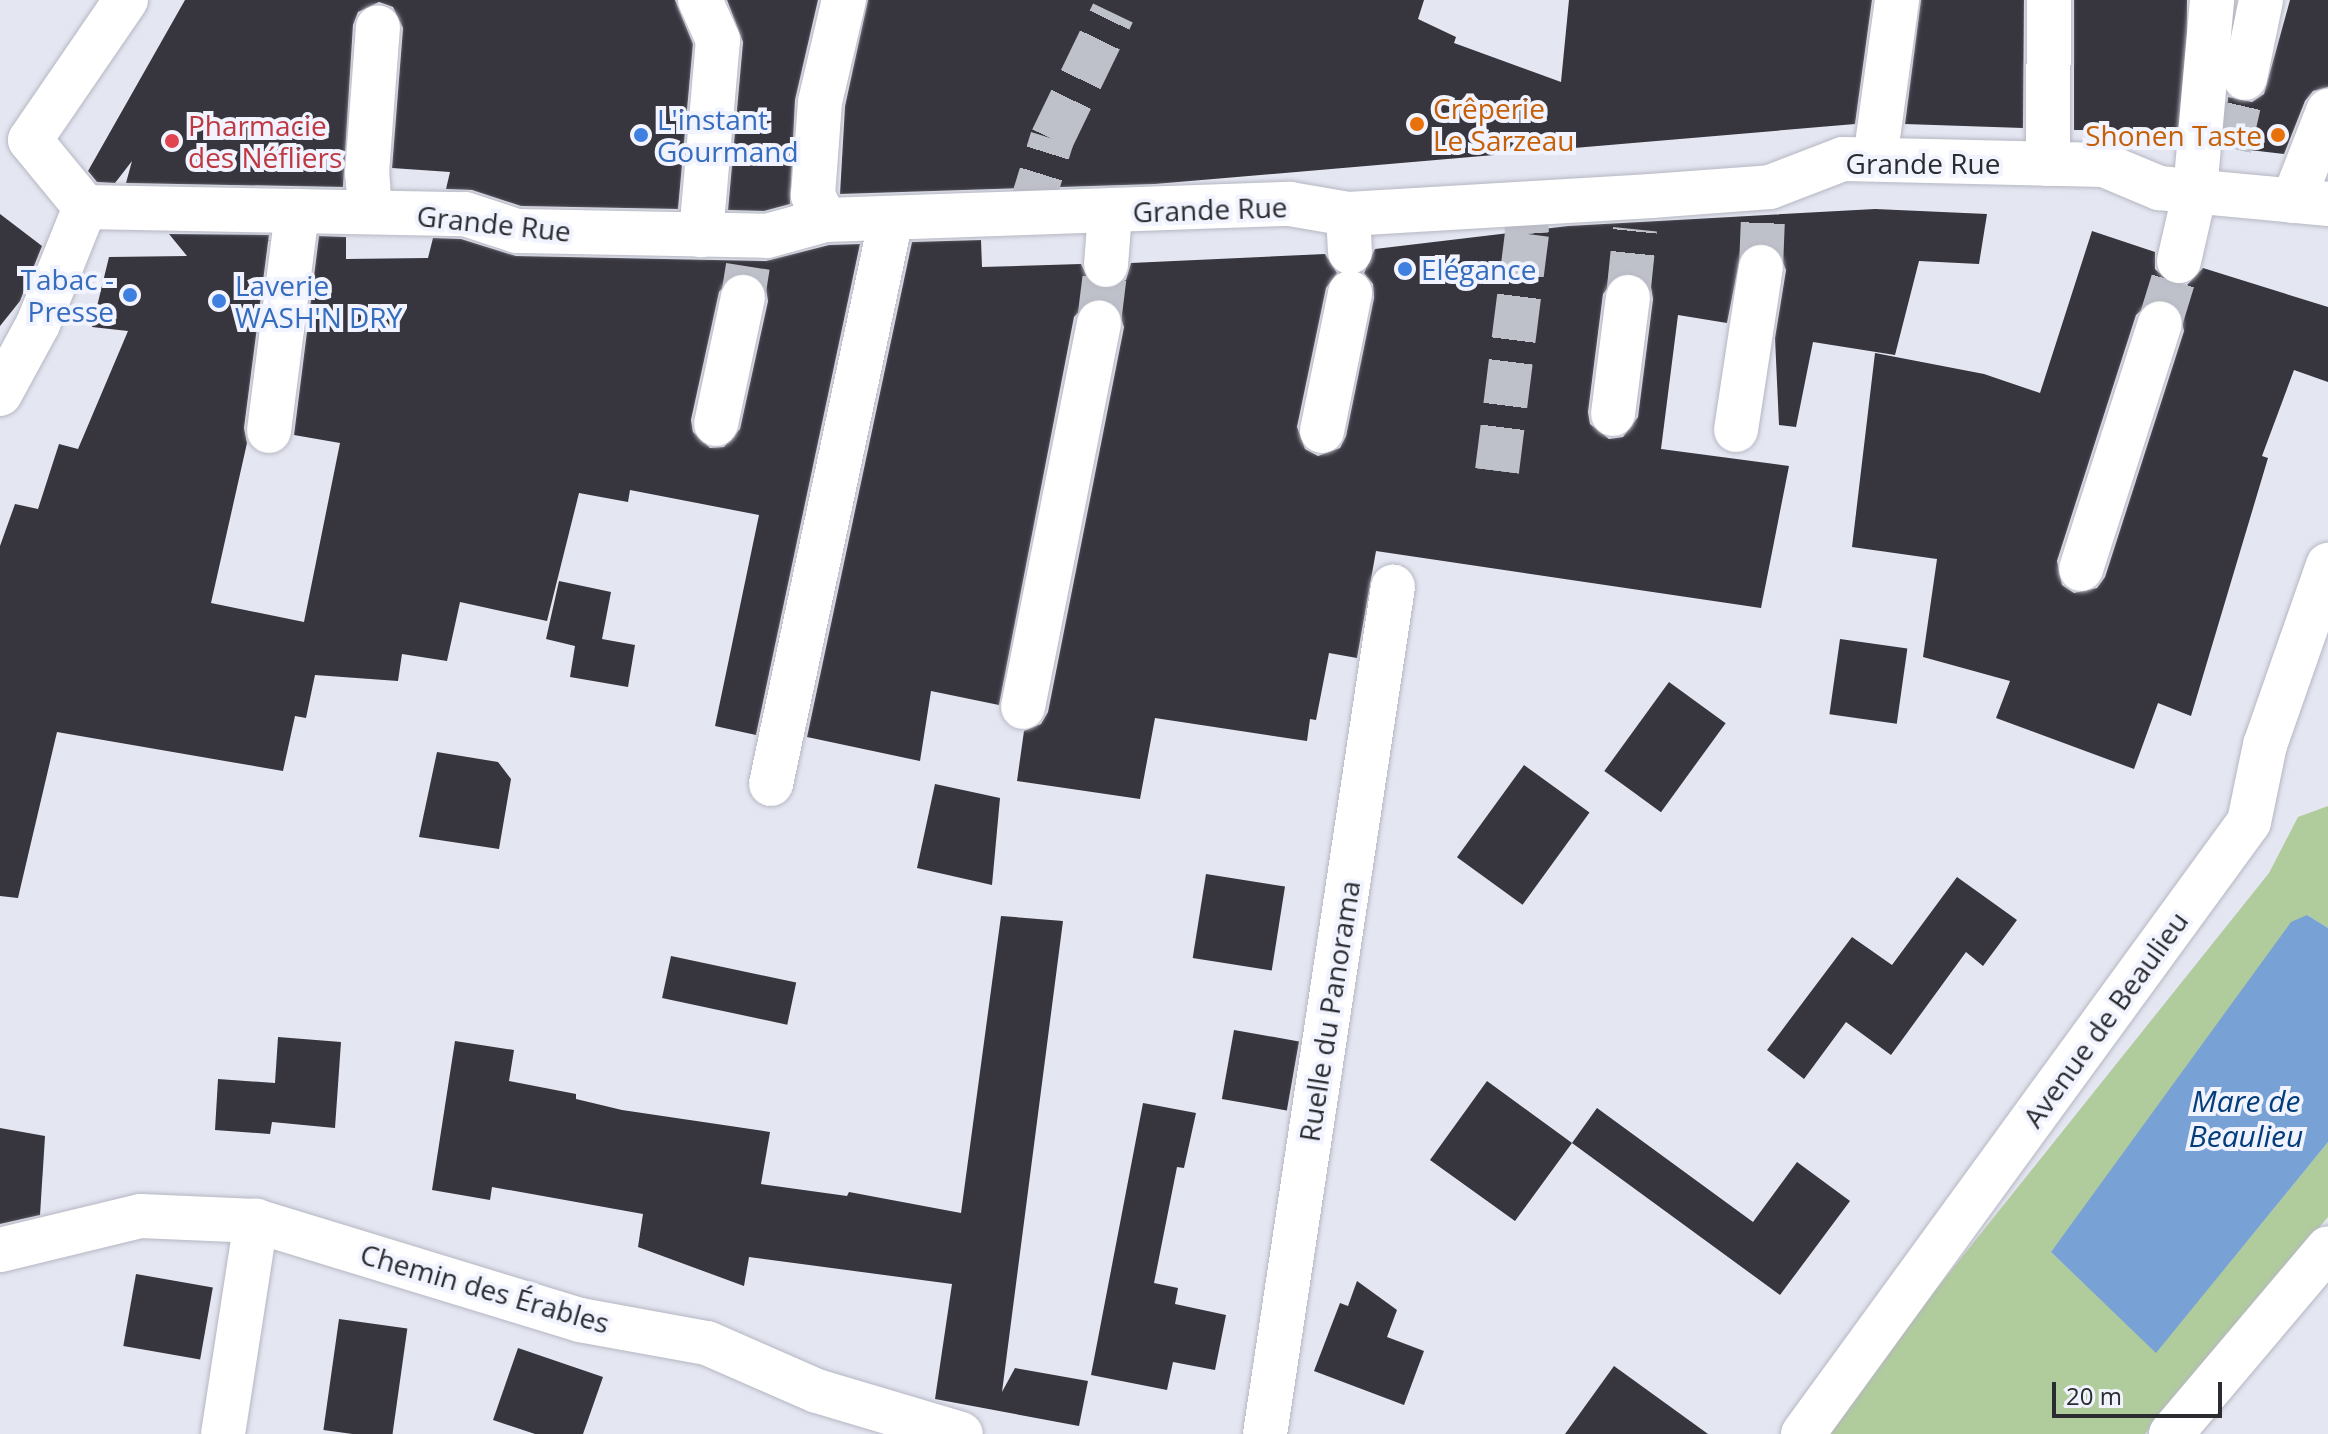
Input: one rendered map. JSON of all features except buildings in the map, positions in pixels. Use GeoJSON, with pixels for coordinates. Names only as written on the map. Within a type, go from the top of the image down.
{"type":"FeatureCollection","features":[{"type":"Feature","properties":{"kind":"street"},"geometry":{"type":"LineString","coordinates":[[0,394],[38,324],[85,207],[15,140],[126,0]]}},
{"type":"Feature","properties":{"kind":"street"},"geometry":{"type":"LineString","coordinates":[[700,0],[718,40],[701,235]]}},
{"type":"Feature","properties":{"kind":"street"},"geometry":{"type":"LineString","coordinates":[[825,220],[813,195],[820,102],[844,0]]}},
{"type":"Feature","properties":{"kind":"street"},"geometry":{"type":"LineString","coordinates":[[1875,159],[1897,0]]}},
{"type":"Feature","properties":{"kind":"street"},"geometry":{"type":"LineString","coordinates":[[2048,164],[2049,0]]}},
{"type":"Feature","properties":{"kind":"street"},"geometry":{"type":"LineString","coordinates":[[2208,192],[2212,0]]}},
{"type":"Feature","properties":{"kind":"street"},"geometry":{"type":"LineString","coordinates":[[2245,78],[2261,0]]}},
{"type":"Feature","properties":{"kind":"street"},"geometry":{"type":"LineString","coordinates":[[370,212],[367,173],[378,27]]}},
{"type":"Feature","properties":{"kind":"street"},"geometry":{"type":"LineString","coordinates":[[2310,202],[2328,111]]}},
{"type":"Feature","properties":{"kind":"street"},"geometry":{"type":"LineString","coordinates":[[2179,261],[2229,148]]}},
{"type":"Feature","properties":{"kind":"street","name":"Grande Rue"},"geometry":{"type":"LineString","coordinates":[[85,207],[465,214],[517,231],[701,235],[748,266],[825,220],[1110,213],[1290,204],[1349,253],[1634,213],[1766,202],[1843,159],[2104,165],[2159,188],[2310,202]]}},
{"type":"Feature","properties":{"kind":"street"},"geometry":{"type":"LineString","coordinates":[[269,431],[297,211]]}},
{"type":"Feature","properties":{"kind":"street"},"geometry":{"type":"LineString","coordinates":[[1106,265],[1110,213]]}},
{"type":"Feature","properties":{"kind":"street"},"geometry":{"type":"LineString","coordinates":[[771,784],[891,219]]}},
{"type":"Feature","properties":{"kind":"street"},"geometry":{"type":"LineString","coordinates":[[1322,431],[1349,253]]}},
{"type":"Feature","properties":{"kind":"street"},"geometry":{"type":"LineString","coordinates":[[716,424],[748,266]]}},
{"type":"Feature","properties":{"kind":"street"},"geometry":{"type":"LineString","coordinates":[[1736,430],[1761,267]]}},
{"type":"Feature","properties":{"kind":"street"},"geometry":{"type":"LineString","coordinates":[[1613,414],[1628,297]]}},
{"type":"Feature","properties":{"kind":"street"},"geometry":{"type":"LineString","coordinates":[[1023,707],[1099,322]]}},
{"type":"Feature","properties":{"kind":"street"},"geometry":{"type":"LineString","coordinates":[[2081,569],[2160,323]]}},
{"type":"Feature","properties":{"kind":"street","name":"Avenue de Beaulieu"},"geometry":{"type":"LineString","coordinates":[[1803,1434],[2249,822],[2265,745],[2328,565]]}},
{"type":"Feature","properties":{"kind":"street","name":"Ruelle du Panorama"},"geometry":{"type":"LineString","coordinates":[[1265,1434],[1393,587]]}},
{"type":"Feature","properties":{"kind":"street","name":"Chemin des Érables"},"geometry":{"type":"LineString","coordinates":[[0,1250],[141,1216],[256,1221],[580,1320],[707,1343],[817,1391],[961,1434]]}},
{"type":"Feature","properties":{"kind":"street"},"geometry":{"type":"LineString","coordinates":[[223,1434],[256,1221]]}},
{"type":"Feature","properties":{"kind":"street"},"geometry":{"type":"LineString","coordinates":[[2171,1434],[2328,1248]]}},
{"type":"Feature","properties":{"kind":"green space"},"geometry":{"type":"Polygon","coordinates":[[[2328,806],[2328,928],[2307,915],[2051,1252],[2156,1352],[2328,1142],[2328,1217],[2145,1434],[1829,1434],[1834,1417],[2269,873],[2298,817],[2328,806]]]}},
{"type":"Feature","properties":{"kind":"water","name":"Mare de Beaulieu"},"geometry":{"type":"Polygon","coordinates":[[[2307,915],[2328,928],[2328,1142],[2156,1353],[2051,1252],[2291,922],[2307,915]]]}},
{"type":"Feature","properties":{"kind":"tunnel"},"geometry":{"type":"LineString","coordinates":[[1028,216],[1052,139],[1113,13]]}},
{"type":"Feature","properties":{"kind":"tunnel"},"geometry":{"type":"LineString","coordinates":[[2229,148],[2245,78]]}},
{"type":"Feature","properties":{"kind":"tunnel"},"geometry":{"type":"LineString","coordinates":[[1497,471],[1527,234],[1525,203]]}},
{"type":"Feature","properties":{"kind":"tunnel"},"geometry":{"type":"LineString","coordinates":[[1761,267],[1763,217]]}},
{"type":"Feature","properties":{"kind":"tunnel"},"geometry":{"type":"LineString","coordinates":[[1628,297],[1635,229]]}},
{"type":"Feature","properties":{"kind":"tunnel"},"geometry":{"type":"LineString","coordinates":[[2160,323],[2179,261]]}},
{"type":"Feature","properties":{"kind":"tunnel"},"geometry":{"type":"LineString","coordinates":[[1099,322],[1106,265]]}},
{"type":"Feature","properties":{"kind":"tunnel"},"geometry":{"type":"LineString","coordinates":[[743,297],[748,266]]}},
{"type":"Feature","properties":{"kind":"place","name":"Crêperie Le Sarzeau"},"geometry":{"type":"Point","coordinates":[1417,124]}},
{"type":"Feature","properties":{"kind":"place","name":"L'instant Gourmand"},"geometry":{"type":"Point","coordinates":[641,135]}},
{"type":"Feature","properties":{"kind":"place","name":"Shonen Taste"},"geometry":{"type":"Point","coordinates":[2278,135]}},
{"type":"Feature","properties":{"kind":"place","name":"Pharmacie des Néfliers"},"geometry":{"type":"Point","coordinates":[172,141]}},
{"type":"Feature","properties":{"kind":"place","name":"Elégance"},"geometry":{"type":"Point","coordinates":[1405,269]}},
{"type":"Feature","properties":{"kind":"place","name":"Tabac - Presse"},"geometry":{"type":"Point","coordinates":[130,295]}},
{"type":"Feature","properties":{"kind":"place","name":"Laverie WASH'N DRY"},"geometry":{"type":"Point","coordinates":[219,301]}}]}
